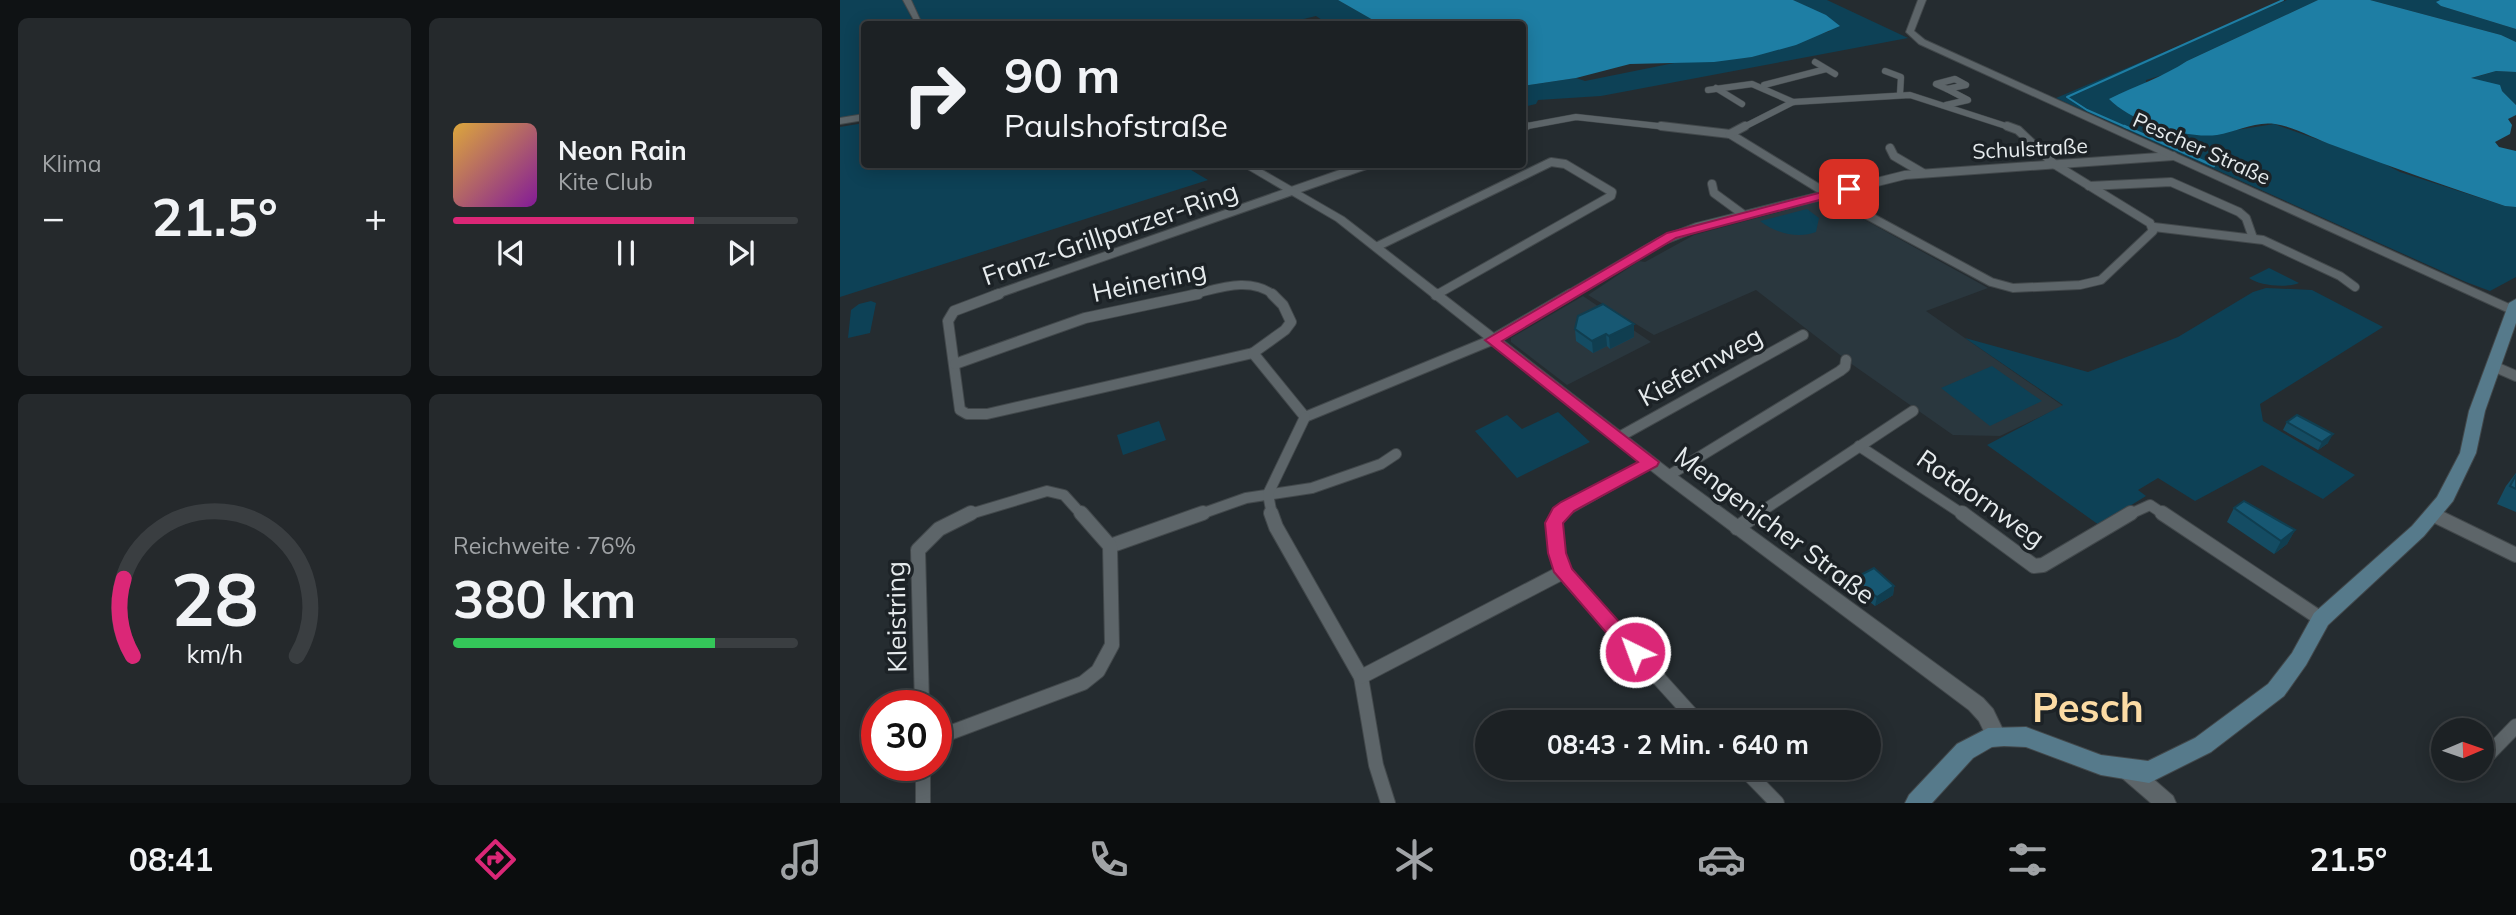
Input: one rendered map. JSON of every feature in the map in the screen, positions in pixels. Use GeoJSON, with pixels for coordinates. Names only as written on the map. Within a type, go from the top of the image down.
{"type":"FeatureCollection","features":[{"type":"Feature","properties":{"kind":"main road"},"geometry":{"type":"LineString","coordinates":[[1917,803],[1965,751],[1979,741],[1996,736],[2026,737],[2101,765],[2149,772],[2203,745],[2276,690],[2299,659],[2321,619],[2434,515],[2468,453],[2493,366],[2515,308]]}},
{"type":"Feature","properties":{"kind":"street"},"geometry":{"type":"LineString","coordinates":[[907,0],[918,21]]}},
{"type":"Feature","properties":{"kind":"street","name":"Pescher Straße"},"geometry":{"type":"LineString","coordinates":[[1922,0],[1910,32],[1915,37],[2144,143],[2515,308]]}},
{"type":"Feature","properties":{"kind":"street"},"geometry":{"type":"LineString","coordinates":[[1815,62],[1835,74]]}},
{"type":"Feature","properties":{"kind":"street"},"geometry":{"type":"LineString","coordinates":[[1764,85],[1826,69]]}},
{"type":"Feature","properties":{"kind":"street"},"geometry":{"type":"LineString","coordinates":[[1885,71],[1901,77],[1900,94]]}},
{"type":"Feature","properties":{"kind":"street"},"geometry":{"type":"LineString","coordinates":[[1742,104],[1712,89],[1745,82],[1764,85],[1793,102]]}},
{"type":"Feature","properties":{"kind":"street"},"geometry":{"type":"LineString","coordinates":[[1946,106],[1968,100],[1947,89]]}},
{"type":"Feature","properties":{"kind":"street"},"geometry":{"type":"LineString","coordinates":[[1730,134],[1793,102],[1900,94],[2018,130],[2054,164],[2154,227],[2253,238],[2275,245],[2340,276],[2355,287]]}},
{"type":"Feature","properties":{"kind":"street"},"geometry":{"type":"LineString","coordinates":[[1526,126],[1562,118],[1583,117],[1730,134],[1828,194],[1979,276],[2013,288],[2081,285],[2101,280],[2153,231],[2154,227]]}},
{"type":"Feature","properties":{"kind":"street"},"geometry":{"type":"LineString","coordinates":[[840,121],[861,118]]}},
{"type":"Feature","properties":{"kind":"street"},"geometry":{"type":"LineString","coordinates":[[2138,160],[2148,149],[2144,143]]}},
{"type":"Feature","properties":{"kind":"street"},"geometry":{"type":"LineString","coordinates":[[1890,148],[1895,156],[1923,173]]}},
{"type":"Feature","properties":{"kind":"street","name":"Schulstraße"},"geometry":{"type":"LineString","coordinates":[[1492,340],[1659,242],[1679,233],[1744,215],[1923,173],[2173,156]]}},
{"type":"Feature","properties":{"kind":"street"},"geometry":{"type":"LineString","coordinates":[[1376,247],[1550,162],[1565,164],[1612,194],[1436,295]]}},
{"type":"Feature","properties":{"kind":"street","name":"Mengenicher Straße"},"geometry":{"type":"LineString","coordinates":[[1251,168],[1340,219],[1668,476],[1976,704],[1986,715],[1996,736]]}},
{"type":"Feature","properties":{"kind":"street","name":"Franz-Grillparzer-Ring"},"geometry":{"type":"LineString","coordinates":[[949,324],[951,314],[969,304],[1358,168]]}},
{"type":"Feature","properties":{"kind":"street"},"geometry":{"type":"LineString","coordinates":[[2089,186],[2171,182],[2239,212],[2246,218],[2253,238]]}},
{"type":"Feature","properties":{"kind":"street"},"geometry":{"type":"LineString","coordinates":[[1712,184],[1714,193],[1744,215]]}},
{"type":"Feature","properties":{"kind":"street","name":"Heinering"},"geometry":{"type":"LineString","coordinates":[[949,324],[960,410],[975,415],[1253,353],[1285,330],[1291,322],[1271,291],[1263,285],[1248,284],[1085,318],[955,364]]}},
{"type":"Feature","properties":{"kind":"street","name":"Kiefernweg"},"geometry":{"type":"LineString","coordinates":[[1619,437],[1803,335]]}},
{"type":"Feature","properties":{"kind":"street"},"geometry":{"type":"LineString","coordinates":[[1383,801],[1361,677],[1276,527],[1269,508],[1268,494],[1305,417],[1492,340]]}},
{"type":"Feature","properties":{"kind":"street"},"geometry":{"type":"LineString","coordinates":[[1253,353],[1305,417]]}},
{"type":"Feature","properties":{"kind":"street"},"geometry":{"type":"LineString","coordinates":[[1668,476],[1840,371],[1845,367],[1846,360]]}},
{"type":"Feature","properties":{"kind":"street"},"geometry":{"type":"LineString","coordinates":[[2493,366],[2516,376]]}},
{"type":"Feature","properties":{"kind":"street"},"geometry":{"type":"LineString","coordinates":[[1737,528],[1913,411]]}},
{"type":"Feature","properties":{"kind":"street","name":"Rotdornweg"},"geometry":{"type":"LineString","coordinates":[[1859,446],[1925,485],[2034,566],[2042,565],[2143,506],[2150,505],[2321,619]]}},
{"type":"Feature","properties":{"kind":"street"},"geometry":{"type":"LineString","coordinates":[[952,732],[1067,689],[1096,674],[1108,660],[1112,645],[1110,546],[1246,498],[1312,488],[1381,464],[1396,454]]}},
{"type":"Feature","properties":{"kind":"street"},"geometry":{"type":"LineString","coordinates":[[1651,462],[1559,513],[1554,523],[1554,536],[1563,572],[1687,710]]}},
{"type":"Feature","properties":{"kind":"street","name":"Kleistring"},"geometry":{"type":"LineString","coordinates":[[922,690],[918,550],[924,539],[952,522],[1047,491],[1064,495],[1110,546]]}},
{"type":"Feature","properties":{"kind":"street"},"geometry":{"type":"LineString","coordinates":[[2434,515],[2516,555]]}},
{"type":"Feature","properties":{"kind":"street"},"geometry":{"type":"LineString","coordinates":[[1361,677],[1563,572]]}},
{"type":"Feature","properties":{"kind":"street"},"geometry":{"type":"LineString","coordinates":[[2494,749],[2516,726]]}},
{"type":"Feature","properties":{"kind":"street"},"geometry":{"type":"LineString","coordinates":[[2129,771],[2166,803]]}},
{"type":"Feature","properties":{"kind":"street"},"geometry":{"type":"LineString","coordinates":[[1755,780],[1777,803]]}},
{"type":"Feature","properties":{"kind":"street"},"geometry":{"type":"LineString","coordinates":[[923,781],[923,803]]}},
{"type":"Feature","properties":{"kind":"shaded area"},"geometry":{"type":"Polygon","coordinates":[[[840,0],[903,0],[913,21],[861,21],[861,116],[840,120],[840,0]]]}},
{"type":"Feature","properties":{"kind":"shaded area"},"geometry":{"type":"Polygon","coordinates":[[[911,0],[1338,0],[1375,21],[1324,21],[1316,16],[1295,21],[920,21],[911,0]]]}},
{"type":"Feature","properties":{"kind":"shaded area"},"geometry":{"type":"Polygon","coordinates":[[[1338,0],[1793,0],[1826,15],[1840,26],[1796,45],[1752,57],[1714,62],[1630,64],[1576,78],[1526,86],[1526,21],[1375,21],[1338,0]]]}},
{"type":"Feature","properties":{"kind":"shaded area"},"geometry":{"type":"Polygon","coordinates":[[[1793,0],[1827,0],[1908,38],[1601,96],[1538,100],[1536,104],[1526,106],[1526,85],[1576,78],[1585,81],[1674,63],[1752,57],[1830,31],[1805,6],[1793,0]]]}},
{"type":"Feature","properties":{"kind":"shaded area"},"geometry":{"type":"Polygon","coordinates":[[[2287,0],[2318,0],[2187,61],[2169,73],[2146,80],[2144,119],[2160,127],[2230,131],[2274,124],[2381,162],[2400,172],[2505,206],[2516,207],[2516,277],[2490,291],[2466,282],[2056,98],[2287,0]]]}},
{"type":"Feature","properties":{"kind":"shaded area"},"geometry":{"type":"Polygon","coordinates":[[[2318,0],[2370,0],[2501,35],[2516,42],[2516,72],[2496,71],[2471,78],[2500,85],[2502,91],[2516,105],[2516,115],[2508,119],[2512,125],[2510,134],[2495,142],[2499,147],[2516,151],[2516,207],[2505,206],[2356,154],[2298,130],[2268,123],[2217,135],[2190,134],[2145,122],[2109,99],[2318,0]]]}},
{"type":"Feature","properties":{"kind":"shaded area"},"geometry":{"type":"Polygon","coordinates":[[[2370,0],[2440,0],[2437,1],[2441,6],[2516,29],[2516,42],[2501,35],[2370,0]]]}},
{"type":"Feature","properties":{"kind":"shaded area"},"geometry":{"type":"Polygon","coordinates":[[[2516,0],[2516,29],[2441,6],[2436,2],[2516,0]]]}},
{"type":"Feature","properties":{"kind":"shaded area"},"geometry":{"type":"Polygon","coordinates":[[[2496,71],[2516,72],[2516,105],[2502,91],[2469,79],[2496,71]]]}},
{"type":"Feature","properties":{"kind":"shaded area"},"geometry":{"type":"Polygon","coordinates":[[[861,124],[861,168],[1188,168],[1208,180],[840,297],[840,127],[861,124]]]}},
{"type":"Feature","properties":{"kind":"shaded area"},"geometry":{"type":"Polygon","coordinates":[[[1827,199],[1988,288],[1926,311],[2063,406],[2000,436],[1953,435],[1853,365],[1756,290],[1654,335],[1588,295],[1639,261],[1645,262],[1694,235],[1827,199]]]}},
{"type":"Feature","properties":{"kind":"shaded area"},"geometry":{"type":"Polygon","coordinates":[[[1807,209],[1819,218],[1816,232],[1809,234],[1787,234],[1760,221],[1807,209]]]}},
{"type":"Feature","properties":{"kind":"shaded area"},"geometry":{"type":"Polygon","coordinates":[[[2269,268],[2299,283],[2273,285],[2249,278],[2269,268]]]}},
{"type":"Feature","properties":{"kind":"shaded area"},"geometry":{"type":"Polygon","coordinates":[[[2266,288],[2312,290],[2383,327],[2260,404],[2263,421],[2355,475],[2323,499],[2262,465],[2195,501],[2158,478],[2138,490],[2146,496],[2099,525],[1987,445],[2063,405],[1965,338],[2088,372],[2178,337],[2253,292],[2266,288]]]}},
{"type":"Feature","properties":{"kind":"shaded area"},"geometry":{"type":"Polygon","coordinates":[[[1583,296],[1651,342],[1567,385],[1511,342],[1511,338],[1583,296]]]}},
{"type":"Feature","properties":{"kind":"shaded area"},"geometry":{"type":"Polygon","coordinates":[[[871,301],[876,303],[870,333],[848,338],[851,310],[859,304],[871,301]]]}},
{"type":"Feature","properties":{"kind":"shaded area"},"geometry":{"type":"Polygon","coordinates":[[[1992,366],[2042,401],[1990,426],[1941,388],[1992,366]]]}},
{"type":"Feature","properties":{"kind":"shaded area"},"geometry":{"type":"Polygon","coordinates":[[[1558,412],[1590,442],[1517,478],[1475,431],[1507,415],[1522,429],[1558,412]]]}},
{"type":"Feature","properties":{"kind":"shaded area"},"geometry":{"type":"Polygon","coordinates":[[[1159,421],[1166,440],[1123,455],[1117,435],[1159,421]]]}},
{"type":"Feature","properties":{"kind":"building"},"geometry":{"type":"Polygon","coordinates":[[[1603,304],[1634,324],[1592,341],[1575,329],[1578,316],[1603,304]]]}},
{"type":"Feature","properties":{"kind":"building"},"geometry":{"type":"Polygon","coordinates":[[[2297,415],[2333,434],[2322,442],[2287,422],[2297,415]]]}},
{"type":"Feature","properties":{"kind":"building"},"geometry":{"type":"Polygon","coordinates":[[[2516,475],[2516,489],[2510,486],[2516,475]]]}},
{"type":"Feature","properties":{"kind":"building"},"geometry":{"type":"Polygon","coordinates":[[[2244,501],[2295,530],[2281,541],[2234,508],[2244,501]]]}},
{"type":"Feature","properties":{"kind":"building"},"geometry":{"type":"Polygon","coordinates":[[[1874,568],[1894,586],[1877,597],[1853,579],[1874,568]]]}},
{"type":"Feature","properties":{"kind":"waterway"},"geometry":{"type":"LineString","coordinates":[[2128,128],[2087,110],[2067,97],[2283,0]]}},
{"type":"Feature","properties":{"kind":"waterway"},"geometry":{"type":"LineString","coordinates":[[2124,126],[2214,166]]}},
{"type":"Feature","properties":{"kind":"district","name":"Pesch"},"geometry":{"type":"Point","coordinates":[2088,707]}},
{"type":"Feature","properties":{"kind":"route"},"geometry":{"type":"LineString","coordinates":[[1635,652],[1563,572],[1557,553],[1554,523],[1559,513],[1568,506],[1651,462],[1492,340],[1532,319],[1659,242],[1679,233],[1849,189]]}}]}
